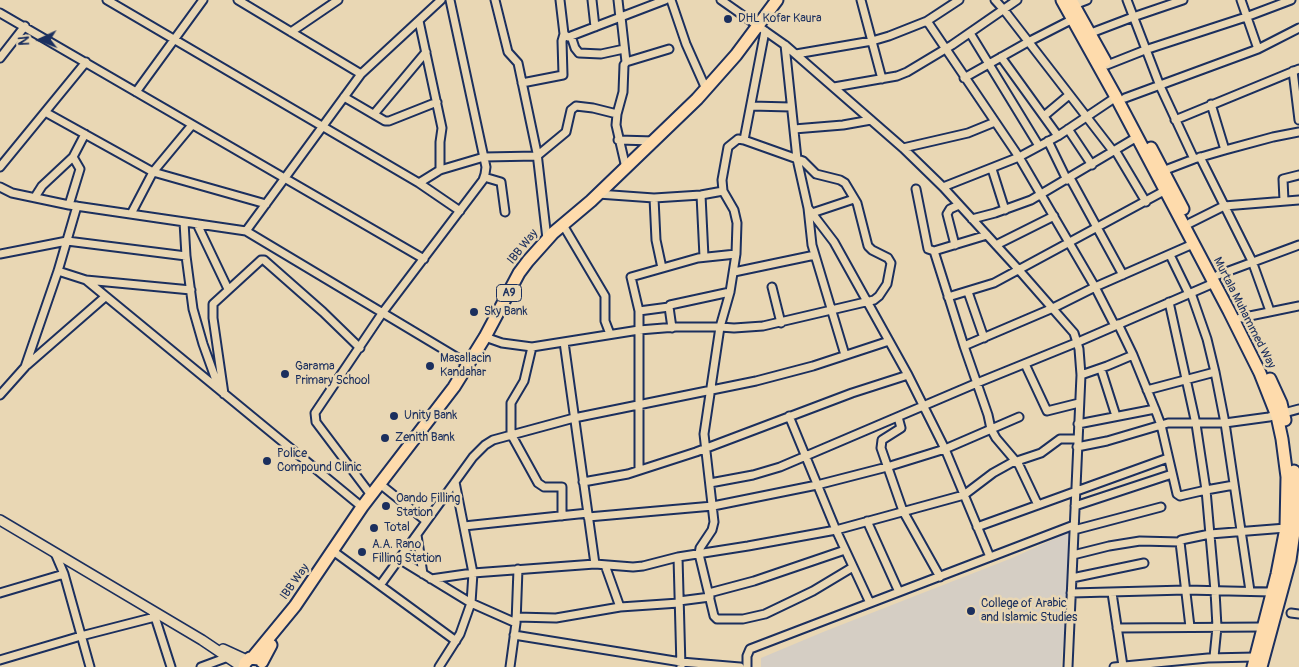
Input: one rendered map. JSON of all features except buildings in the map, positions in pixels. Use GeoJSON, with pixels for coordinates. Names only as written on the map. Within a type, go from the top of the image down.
{"type":"FeatureCollection","features":[{"type":"Feature","properties":{"kind":"main road","name":"IBB Way"},"geometry":{"type":"LineString","coordinates":[[255,664],[362,507],[454,387],[485,337],[519,273],[547,239],[655,141],[706,89],[762,29],[777,0]]}},
{"type":"Feature","properties":{"kind":"main road","name":"Murtala Muhammed Way"},"geometry":{"type":"LineString","coordinates":[[1062,0],[1121,97],[1160,172],[1164,191],[1193,244],[1240,318],[1270,378],[1295,475],[1296,537],[1256,664]]}},
{"type":"Feature","properties":{"kind":"main road","name":"Murtala Muhammed Way"},"geometry":{"type":"LineString","coordinates":[[1073,3],[1108,65],[1137,137],[1190,223],[1280,415],[1287,477],[1286,528],[1278,574],[1272,592],[1256,664]]}},
{"type":"Feature","properties":{"kind":"street"},"geometry":{"type":"LineString","coordinates":[[107,0],[419,183],[460,211]]}},
{"type":"Feature","properties":{"kind":"street"},"geometry":{"type":"LineString","coordinates":[[136,92],[203,0]]}},
{"type":"Feature","properties":{"kind":"street"},"geometry":{"type":"LineString","coordinates":[[238,0],[361,74]]}},
{"type":"Feature","properties":{"kind":"street"},"geometry":{"type":"LineString","coordinates":[[291,32],[338,0]]}},
{"type":"Feature","properties":{"kind":"street"},"geometry":{"type":"LineString","coordinates":[[246,231],[361,74],[441,0]]}},
{"type":"Feature","properties":{"kind":"street"},"geometry":{"type":"LineString","coordinates":[[372,495],[314,417],[383,312],[484,177],[486,168],[484,157],[450,0]]}},
{"type":"Feature","properties":{"kind":"street"},"geometry":{"type":"LineString","coordinates":[[495,0],[508,52],[518,63],[537,156],[547,239]]}},
{"type":"Feature","properties":{"kind":"street"},"geometry":{"type":"LineString","coordinates":[[560,0],[568,35],[579,53],[601,54],[624,49]]}},
{"type":"Feature","properties":{"kind":"street"},"geometry":{"type":"LineString","coordinates":[[592,0],[595,27]]}},
{"type":"Feature","properties":{"kind":"street"},"geometry":{"type":"LineString","coordinates":[[618,0],[626,62],[624,65],[623,92],[616,125],[626,168]]}},
{"type":"Feature","properties":{"kind":"street"},"geometry":{"type":"LineString","coordinates":[[522,84],[563,75],[562,41],[568,35],[595,27],[665,0]]}},
{"type":"Feature","properties":{"kind":"street"},"geometry":{"type":"LineString","coordinates":[[671,0],[686,44],[706,89]]}},
{"type":"Feature","properties":{"kind":"street"},"geometry":{"type":"LineString","coordinates":[[721,0],[785,45],[903,148],[943,187],[1074,333],[1081,358],[1081,375],[1068,667]]}},
{"type":"Feature","properties":{"kind":"street"},"geometry":{"type":"LineString","coordinates":[[861,0],[882,79]]}},
{"type":"Feature","properties":{"kind":"street"},"geometry":{"type":"LineString","coordinates":[[796,54],[872,41],[927,21],[959,0]]}},
{"type":"Feature","properties":{"kind":"street"},"geometry":{"type":"LineString","coordinates":[[995,0],[1114,151],[1146,202]]}},
{"type":"Feature","properties":{"kind":"street"},"geometry":{"type":"LineString","coordinates":[[834,87],[897,76],[907,72],[970,33],[1017,0]]}},
{"type":"Feature","properties":{"kind":"street"},"geometry":{"type":"LineString","coordinates":[[1073,3],[1087,0]]}},
{"type":"Feature","properties":{"kind":"street"},"geometry":{"type":"LineString","coordinates":[[1127,0],[1145,50],[1175,120],[1224,206],[1252,261],[1270,311]]}},
{"type":"Feature","properties":{"kind":"street"},"geometry":{"type":"LineString","coordinates":[[1091,33],[1183,0]]}},
{"type":"Feature","properties":{"kind":"street"},"geometry":{"type":"LineString","coordinates":[[1241,0],[1258,49]]}},
{"type":"Feature","properties":{"kind":"street"},"geometry":{"type":"LineString","coordinates":[[1108,65],[1145,50],[1246,17],[1291,0]]}},
{"type":"Feature","properties":{"kind":"street"},"geometry":{"type":"LineString","coordinates":[[0,13],[26,26],[284,179],[424,259]]}},
{"type":"Feature","properties":{"kind":"street"},"geometry":{"type":"LineString","coordinates":[[964,78],[1073,18]]}},
{"type":"Feature","properties":{"kind":"street"},"geometry":{"type":"LineString","coordinates":[[419,21],[442,128],[440,170]]}},
{"type":"Feature","properties":{"kind":"street"},"geometry":{"type":"LineString","coordinates":[[927,21],[1019,157],[1133,355],[1161,425],[1177,494],[1180,496],[1234,485]]}},
{"type":"Feature","properties":{"kind":"street"},"geometry":{"type":"LineString","coordinates":[[0,58],[26,26]]}},
{"type":"Feature","properties":{"kind":"street"},"geometry":{"type":"LineString","coordinates":[[943,187],[1019,157],[1058,136],[1121,97],[1160,86],[1258,49],[1299,28]]}},
{"type":"Feature","properties":{"kind":"street"},"geometry":{"type":"LineString","coordinates":[[744,140],[762,29]]}},
{"type":"Feature","properties":{"kind":"street"},"geometry":{"type":"LineString","coordinates":[[970,33],[1039,146]]}},
{"type":"Feature","properties":{"kind":"street"},"geometry":{"type":"LineString","coordinates":[[785,45],[797,159],[810,211],[812,245],[845,355]]}},
{"type":"Feature","properties":{"kind":"street"},"geometry":{"type":"LineString","coordinates":[[626,62],[669,49]]}},
{"type":"Feature","properties":{"kind":"street"},"geometry":{"type":"LineString","coordinates":[[374,114],[426,52]]}},
{"type":"Feature","properties":{"kind":"street"},"geometry":{"type":"LineString","coordinates":[[1001,57],[1058,136]]}},
{"type":"Feature","properties":{"kind":"street"},"geometry":{"type":"LineString","coordinates":[[0,167],[86,62]]}},
{"type":"Feature","properties":{"kind":"street"},"geometry":{"type":"LineString","coordinates":[[1175,120],[1296,70],[1299,120]]}},
{"type":"Feature","properties":{"kind":"street"},"geometry":{"type":"LineString","coordinates":[[1044,116],[1069,95]]}},
{"type":"Feature","properties":{"kind":"street"},"geometry":{"type":"LineString","coordinates":[[344,97],[389,121],[437,102]]}},
{"type":"Feature","properties":{"kind":"street"},"geometry":{"type":"LineString","coordinates":[[1211,104],[1225,150]]}},
{"type":"Feature","properties":{"kind":"street"},"geometry":{"type":"LineString","coordinates":[[751,106],[791,107]]}},
{"type":"Feature","properties":{"kind":"street"},"geometry":{"type":"LineString","coordinates":[[419,183],[440,170],[484,157],[537,156],[566,132],[573,107],[593,108],[617,114]]}},
{"type":"Feature","properties":{"kind":"street"},"geometry":{"type":"LineString","coordinates":[[44,112],[153,172],[266,204]]}},
{"type":"Feature","properties":{"kind":"street"},"geometry":{"type":"LineString","coordinates":[[794,128],[843,125],[871,120]]}},
{"type":"Feature","properties":{"kind":"street"},"geometry":{"type":"LineString","coordinates":[[903,148],[968,133],[995,122]]}},
{"type":"Feature","properties":{"kind":"street"},"geometry":{"type":"LineString","coordinates":[[131,214],[153,172],[192,125]]}},
{"type":"Feature","properties":{"kind":"street"},"geometry":{"type":"LineString","coordinates":[[1068,129],[1092,165]]}},
{"type":"Feature","properties":{"kind":"street"},"geometry":{"type":"LineString","coordinates":[[1160,172],[1197,158],[1299,132]]}},
{"type":"Feature","properties":{"kind":"street"},"geometry":{"type":"LineString","coordinates":[[34,197],[42,186],[73,157],[85,134]]}},
{"type":"Feature","properties":{"kind":"street"},"geometry":{"type":"LineString","coordinates":[[972,219],[1032,200],[1137,137]]}},
{"type":"Feature","properties":{"kind":"street"},"geometry":{"type":"LineString","coordinates":[[485,337],[510,344],[532,347],[639,330],[672,328],[720,327],[734,328],[781,323],[868,302],[879,296],[884,290],[889,277],[890,263],[888,258],[868,246],[860,210],[844,183],[836,178],[816,174],[803,161],[744,140],[738,139],[728,147],[722,180],[723,191],[736,216],[736,254],[730,292],[720,327],[704,434],[714,522],[712,530],[700,548],[699,554],[714,616],[717,618],[743,619],[765,614],[813,591],[853,567]]}},
{"type":"Feature","properties":{"kind":"street"},"geometry":{"type":"LineString","coordinates":[[618,140],[655,141]]}},
{"type":"Feature","properties":{"kind":"street"},"geometry":{"type":"LineString","coordinates":[[1048,141],[1123,275]]}},
{"type":"Feature","properties":{"kind":"street"},"geometry":{"type":"LineString","coordinates":[[69,205],[80,169],[73,157]]}},
{"type":"Feature","properties":{"kind":"street"},"geometry":{"type":"LineString","coordinates":[[992,169],[1005,210]]}},
{"type":"Feature","properties":{"kind":"street"},"geometry":{"type":"LineString","coordinates":[[1284,201],[1283,179],[1299,175]]}},
{"type":"Feature","properties":{"kind":"street"},"geometry":{"type":"LineString","coordinates":[[484,177],[501,182],[505,212]]}},
{"type":"Feature","properties":{"kind":"street"},"geometry":{"type":"LineString","coordinates":[[0,187],[12,193],[69,205],[246,231],[468,364]]}},
{"type":"Feature","properties":{"kind":"street"},"geometry":{"type":"LineString","coordinates":[[916,189],[928,249],[934,251],[987,235]]}},
{"type":"Feature","properties":{"kind":"street"},"geometry":{"type":"LineString","coordinates":[[598,194],[654,198],[701,195],[723,191]]}},
{"type":"Feature","properties":{"kind":"street"},"geometry":{"type":"LineString","coordinates":[[948,297],[994,283],[1164,191]]}},
{"type":"Feature","properties":{"kind":"street"},"geometry":{"type":"LineString","coordinates":[[0,196],[12,193]]}},
{"type":"Feature","properties":{"kind":"street"},"geometry":{"type":"LineString","coordinates":[[701,195],[704,257]]}},
{"type":"Feature","properties":{"kind":"street"},"geometry":{"type":"LineString","coordinates":[[654,198],[656,240],[662,268]]}},
{"type":"Feature","properties":{"kind":"street"},"geometry":{"type":"LineString","coordinates":[[810,211],[854,199]]}},
{"type":"Feature","properties":{"kind":"street"},"geometry":{"type":"LineString","coordinates":[[1190,223],[1224,206],[1299,200]]}},
{"type":"Feature","properties":{"kind":"street"},"geometry":{"type":"LineString","coordinates":[[955,244],[947,214],[950,209],[959,205]]}},
{"type":"Feature","properties":{"kind":"street"},"geometry":{"type":"LineString","coordinates":[[24,367],[58,271],[77,206]]}},
{"type":"Feature","properties":{"kind":"street"},"geometry":{"type":"LineString","coordinates":[[810,211],[834,242],[908,375],[945,449],[990,557]]}},
{"type":"Feature","properties":{"kind":"street"},"geometry":{"type":"LineString","coordinates":[[996,245],[1054,216]]}},
{"type":"Feature","properties":{"kind":"street"},"geometry":{"type":"LineString","coordinates":[[184,222],[186,256],[194,309],[203,344],[217,383],[224,394]]}},
{"type":"Feature","properties":{"kind":"street"},"geometry":{"type":"LineString","coordinates":[[197,224],[228,289]]}},
{"type":"Feature","properties":{"kind":"street"},"geometry":{"type":"LineString","coordinates":[[563,225],[605,296],[604,315],[610,334]]}},
{"type":"Feature","properties":{"kind":"street"},"geometry":{"type":"LineString","coordinates":[[0,254],[67,241],[186,256]]}},
{"type":"Feature","properties":{"kind":"street"},"geometry":{"type":"LineString","coordinates":[[964,346],[1193,244]]}},
{"type":"Feature","properties":{"kind":"street"},"geometry":{"type":"LineString","coordinates":[[710,483],[780,467],[1117,325],[1190,293],[1252,261],[1299,245]]}},
{"type":"Feature","properties":{"kind":"street"},"geometry":{"type":"LineString","coordinates":[[934,251],[988,414],[991,429],[996,438],[1019,465],[1038,505]]}},
{"type":"Feature","properties":{"kind":"street"},"geometry":{"type":"LineString","coordinates":[[639,470],[639,311],[632,278],[704,257],[736,254]]}},
{"type":"Feature","properties":{"kind":"street"},"geometry":{"type":"LineString","coordinates":[[734,272],[815,255]]}},
{"type":"Feature","properties":{"kind":"street"},"geometry":{"type":"LineString","coordinates":[[1170,255],[1190,293],[1207,338],[1225,423],[1250,591]]}},
{"type":"Feature","properties":{"kind":"street"},"geometry":{"type":"LineString","coordinates":[[224,394],[212,310],[213,304],[258,261],[264,260],[323,312],[360,348]]}},
{"type":"Feature","properties":{"kind":"street"},"geometry":{"type":"LineString","coordinates":[[58,271],[86,280],[191,290]]}},
{"type":"Feature","properties":{"kind":"street"},"geometry":{"type":"LineString","coordinates":[[86,280],[362,507]]}},
{"type":"Feature","properties":{"kind":"street"},"geometry":{"type":"LineString","coordinates":[[772,287],[781,323]]}},
{"type":"Feature","properties":{"kind":"street"},"geometry":{"type":"LineString","coordinates":[[639,311],[669,307],[670,305],[730,292]]}},
{"type":"Feature","properties":{"kind":"street"},"geometry":{"type":"LineString","coordinates":[[968,292],[984,338]]}},
{"type":"Feature","properties":{"kind":"street"},"geometry":{"type":"LineString","coordinates":[[0,395],[24,367],[105,297]]}},
{"type":"Feature","properties":{"kind":"street"},"geometry":{"type":"LineString","coordinates":[[1169,302],[1196,424],[1206,490],[1215,591],[1216,627],[1208,667]]}},
{"type":"Feature","properties":{"kind":"street"},"geometry":{"type":"LineString","coordinates":[[1240,318],[1299,306]]}},
{"type":"Feature","properties":{"kind":"street"},"geometry":{"type":"LineString","coordinates":[[669,307],[672,328]]}},
{"type":"Feature","properties":{"kind":"street"},"geometry":{"type":"LineString","coordinates":[[381,584],[454,482],[485,445],[511,434],[574,418],[756,381],[889,341]]}},
{"type":"Feature","properties":{"kind":"street"},"geometry":{"type":"LineString","coordinates":[[564,342],[595,564]]}},
{"type":"Feature","properties":{"kind":"street"},"geometry":{"type":"LineString","coordinates":[[532,347],[524,381],[511,403],[511,434],[538,484],[544,487],[562,487],[562,516]]}},
{"type":"Feature","properties":{"kind":"street"},"geometry":{"type":"LineString","coordinates":[[1081,375],[1101,369],[1133,355]]}},
{"type":"Feature","properties":{"kind":"street"},"geometry":{"type":"LineString","coordinates":[[1025,364],[1047,411],[1079,403]]}},
{"type":"Feature","properties":{"kind":"street"},"geometry":{"type":"LineString","coordinates":[[1101,369],[1116,416]]}},
{"type":"Feature","properties":{"kind":"street"},"geometry":{"type":"LineString","coordinates":[[1147,390],[1215,372]]}},
{"type":"Feature","properties":{"kind":"street"},"geometry":{"type":"LineString","coordinates":[[583,482],[628,474],[705,448],[852,393],[908,375]]}},
{"type":"Feature","properties":{"kind":"street"},"geometry":{"type":"LineString","coordinates":[[1078,424],[1155,409]]}},
{"type":"Feature","properties":{"kind":"street"},"geometry":{"type":"LineString","coordinates":[[431,579],[473,573],[595,564],[643,566],[678,557],[836,530],[964,495],[993,473],[1041,453],[1060,439],[1078,443],[1107,441],[1161,425],[1176,423],[1225,423],[1280,415],[1299,409]]}},
{"type":"Feature","properties":{"kind":"street"},"geometry":{"type":"LineString","coordinates":[[789,416],[836,530],[870,603]]}},
{"type":"Feature","properties":{"kind":"street"},"geometry":{"type":"LineString","coordinates":[[898,417],[901,428],[882,440],[881,444],[887,467],[903,511],[940,577]]}},
{"type":"Feature","properties":{"kind":"street"},"geometry":{"type":"LineString","coordinates":[[464,526],[562,516],[713,506],[817,485],[887,467],[945,449],[1019,417]]}},
{"type":"Feature","properties":{"kind":"street"},"geometry":{"type":"LineString","coordinates":[[977,527],[1168,458]]}},
{"type":"Feature","properties":{"kind":"street"},"geometry":{"type":"LineString","coordinates":[[1075,506],[1172,474]]}},
{"type":"Feature","properties":{"kind":"street"},"geometry":{"type":"LineString","coordinates":[[438,667],[464,626],[471,603],[473,573],[454,482]]}},
{"type":"Feature","properties":{"kind":"street"},"geometry":{"type":"LineString","coordinates":[[380,484],[426,521]]}},
{"type":"Feature","properties":{"kind":"street"},"geometry":{"type":"LineString","coordinates":[[747,667],[747,656],[750,650],[870,603],[1074,527],[1161,507]]}},
{"type":"Feature","properties":{"kind":"street"},"geometry":{"type":"LineString","coordinates":[[0,520],[154,614],[202,640],[255,664]]}},
{"type":"Feature","properties":{"kind":"street"},"geometry":{"type":"LineString","coordinates":[[866,521],[899,592]]}},
{"type":"Feature","properties":{"kind":"street"},"geometry":{"type":"LineString","coordinates":[[1073,555],[1140,541],[1180,542],[1181,540],[1210,534],[1241,530],[1286,528]]}},
{"type":"Feature","properties":{"kind":"street"},"geometry":{"type":"LineString","coordinates":[[417,535],[423,574]]}},
{"type":"Feature","properties":{"kind":"street"},"geometry":{"type":"LineString","coordinates":[[1180,542],[1190,627]]}},
{"type":"Feature","properties":{"kind":"street"},"geometry":{"type":"LineString","coordinates":[[399,559],[471,603],[516,620],[556,618],[620,607],[679,602],[754,581],[845,550]]}},
{"type":"Feature","properties":{"kind":"street"},"geometry":{"type":"LineString","coordinates":[[333,551],[381,584],[456,641]]}},
{"type":"Feature","properties":{"kind":"street"},"geometry":{"type":"LineString","coordinates":[[55,554],[64,574],[90,667]]}},
{"type":"Feature","properties":{"kind":"street"},"geometry":{"type":"LineString","coordinates":[[678,557],[681,664]]}},
{"type":"Feature","properties":{"kind":"street"},"geometry":{"type":"LineString","coordinates":[[1072,578],[1144,563]]}},
{"type":"Feature","properties":{"kind":"street"},"geometry":{"type":"LineString","coordinates":[[605,565],[620,607]]}},
{"type":"Feature","properties":{"kind":"street"},"geometry":{"type":"LineString","coordinates":[[510,667],[516,620],[518,569]]}},
{"type":"Feature","properties":{"kind":"street"},"geometry":{"type":"LineString","coordinates":[[0,593],[64,574]]}},
{"type":"Feature","properties":{"kind":"street"},"geometry":{"type":"LineString","coordinates":[[1071,593],[1186,590],[1272,592]]}},
{"type":"Feature","properties":{"kind":"street"},"geometry":{"type":"LineString","coordinates":[[1112,593],[1123,666]]}},
{"type":"Feature","properties":{"kind":"street"},"geometry":{"type":"LineString","coordinates":[[1291,612],[1299,614]]}},
{"type":"Feature","properties":{"kind":"street"},"geometry":{"type":"LineString","coordinates":[[0,660],[154,614]]}},
{"type":"Feature","properties":{"kind":"street"},"geometry":{"type":"LineString","coordinates":[[154,614],[171,667]]}},
{"type":"Feature","properties":{"kind":"street"},"geometry":{"type":"LineString","coordinates":[[1117,628],[1264,627]]}},
{"type":"Feature","properties":{"kind":"street"},"geometry":{"type":"LineString","coordinates":[[514,635],[681,664],[740,667]]}},
{"type":"Feature","properties":{"kind":"street"},"geometry":{"type":"LineString","coordinates":[[202,640],[228,657],[255,664]]}},
{"type":"Feature","properties":{"kind":"street"},"geometry":{"type":"LineString","coordinates":[[201,667],[228,657]]}},
{"type":"Feature","properties":{"kind":"street"},"geometry":{"type":"LineString","coordinates":[[1114,667],[1211,658],[1256,664]]}},
{"type":"Feature","properties":{"kind":"shaded area","name":"College of Arabic and Islamic Studies"},"geometry":{"type":"Polygon","coordinates":[[[1074,530],[1061,667],[761,667],[761,658],[1012,558],[1074,530]]]}},
{"type":"Feature","properties":{"kind":"place","name":"DHL Kofar Kaura"},"geometry":{"type":"Point","coordinates":[728,19]}},
{"type":"Feature","properties":{"kind":"place","name":"Sky Bank"},"geometry":{"type":"Point","coordinates":[474,312]}},
{"type":"Feature","properties":{"kind":"place","name":"Masallacin Kandahar"},"geometry":{"type":"Point","coordinates":[430,366]}},
{"type":"Feature","properties":{"kind":"place","name":"Garama Primary School"},"geometry":{"type":"Point","coordinates":[285,374]}},
{"type":"Feature","properties":{"kind":"place","name":"Unity Bank"},"geometry":{"type":"Point","coordinates":[394,416]}},
{"type":"Feature","properties":{"kind":"place","name":"Zenith Bank"},"geometry":{"type":"Point","coordinates":[385,438]}},
{"type":"Feature","properties":{"kind":"place","name":"Police Compound Clinic"},"geometry":{"type":"Point","coordinates":[267,461]}},
{"type":"Feature","properties":{"kind":"place","name":"Oando Filling Station"},"geometry":{"type":"Point","coordinates":[386,506]}},
{"type":"Feature","properties":{"kind":"place","name":"Total"},"geometry":{"type":"Point","coordinates":[374,528]}},
{"type":"Feature","properties":{"kind":"place","name":"A.A. Rano Filling Station"},"geometry":{"type":"Point","coordinates":[362,552]}},
{"type":"Feature","properties":{"kind":"place","name":"College of Arabic and Islamic Studies"},"geometry":{"type":"Point","coordinates":[971,611]}}]}
